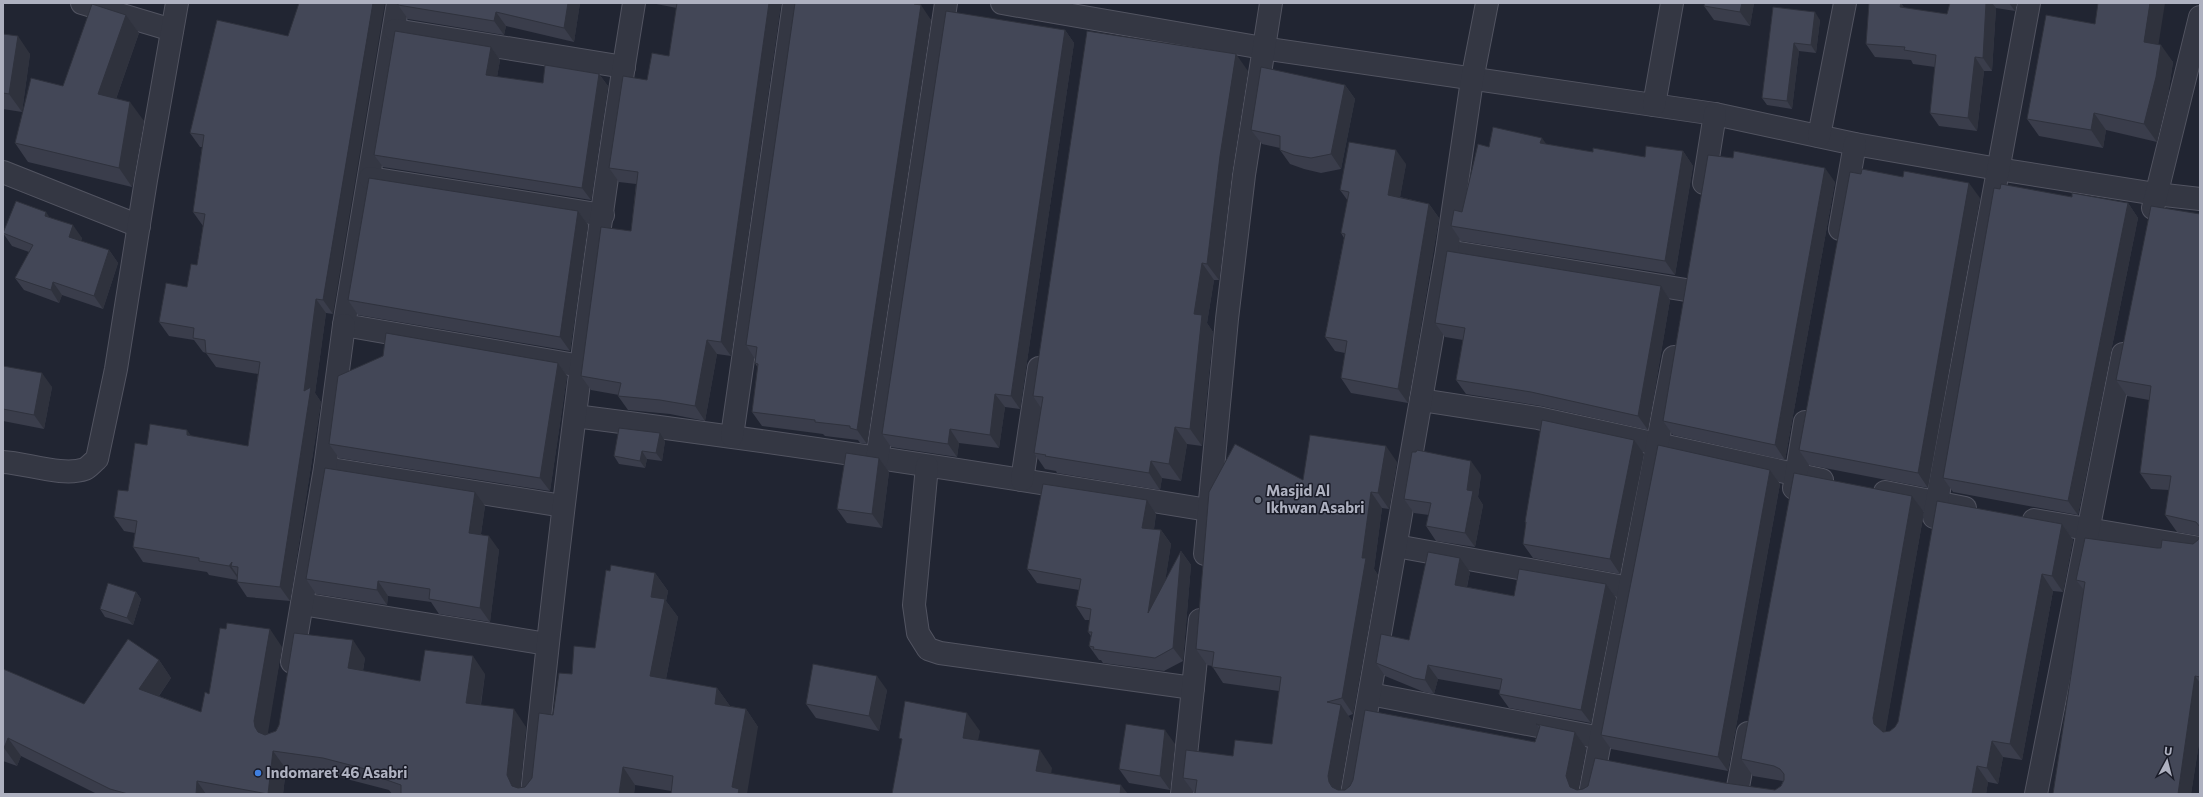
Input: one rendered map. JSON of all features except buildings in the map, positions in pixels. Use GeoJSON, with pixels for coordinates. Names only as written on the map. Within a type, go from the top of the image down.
{"type":"FeatureCollection","features":[{"type":"Feature","properties":{"kind":"street"},"geometry":{"type":"LineString","coordinates":[[82,3],[172,30]]}},
{"type":"Feature","properties":{"kind":"street"},"geometry":{"type":"LineString","coordinates":[[3,462],[19,462],[66,472],[85,469],[97,459],[116,370],[177,3]]}},
{"type":"Feature","properties":{"kind":"street"},"geometry":{"type":"LineString","coordinates":[[289,680],[325,468],[344,326],[395,30],[398,3]]}},
{"type":"Feature","properties":{"kind":"street"},"geometry":{"type":"LineString","coordinates":[[532,794],[547,644],[581,366],[634,3]]}},
{"type":"Feature","properties":{"kind":"street"},"geometry":{"type":"LineString","coordinates":[[732,436],[794,3]]}},
{"type":"Feature","properties":{"kind":"street"},"geometry":{"type":"LineString","coordinates":[[878,458],[946,3]]}},
{"type":"Feature","properties":{"kind":"street"},"geometry":{"type":"LineString","coordinates":[[1002,3],[1263,48],[1472,80],[1715,114],[1855,144],[1998,169],[2156,194],[2200,199]]}},
{"type":"Feature","properties":{"kind":"street"},"geometry":{"type":"LineString","coordinates":[[1203,578],[1228,304],[1244,175],[1271,3]]}},
{"type":"Feature","properties":{"kind":"street"},"geometry":{"type":"LineString","coordinates":[[1352,794],[1447,251],[1472,80],[1488,3]]}},
{"type":"Feature","properties":{"kind":"street"},"geometry":{"type":"LineString","coordinates":[[1654,105],[1672,3]]}},
{"type":"Feature","properties":{"kind":"street"},"geometry":{"type":"LineString","coordinates":[[1819,136],[1845,3]]}},
{"type":"Feature","properties":{"kind":"street"},"geometry":{"type":"LineString","coordinates":[[1930,540],[2029,3]]}},
{"type":"Feature","properties":{"kind":"street"},"geometry":{"type":"LineString","coordinates":[[2148,229],[2200,17]]}},
{"type":"Feature","properties":{"kind":"street"},"geometry":{"type":"LineString","coordinates":[[395,30],[624,67]]}},
{"type":"Feature","properties":{"kind":"street"},"geometry":{"type":"LineString","coordinates":[[1700,206],[1715,114]]}},
{"type":"Feature","properties":{"kind":"street"},"geometry":{"type":"LineString","coordinates":[[1836,252],[1855,144]]}},
{"type":"Feature","properties":{"kind":"street"},"geometry":{"type":"LineString","coordinates":[[3,172],[139,226]]}},
{"type":"Feature","properties":{"kind":"street"},"geometry":{"type":"LineString","coordinates":[[370,178],[603,214]]}},
{"type":"Feature","properties":{"kind":"street"},"geometry":{"type":"LineString","coordinates":[[1447,251],[1686,290]]}},
{"type":"Feature","properties":{"kind":"street"},"geometry":{"type":"LineString","coordinates":[[1682,313],[1690,267]]}},
{"type":"Feature","properties":{"kind":"street"},"geometry":{"type":"LineString","coordinates":[[344,326],[581,366]]}},
{"type":"Feature","properties":{"kind":"street"},"geometry":{"type":"LineString","coordinates":[[2036,794],[2127,336]]}},
{"type":"Feature","properties":{"kind":"street"},"geometry":{"type":"LineString","coordinates":[[1590,794],[1678,337]]}},
{"type":"Feature","properties":{"kind":"street"},"geometry":{"type":"LineString","coordinates":[[1022,480],[1042,348]]}},
{"type":"Feature","properties":{"kind":"street"},"geometry":{"type":"LineString","coordinates":[[1421,400],[1538,418],[1658,446],[1843,484]]}},
{"type":"Feature","properties":{"kind":"street"},"geometry":{"type":"LineString","coordinates":[[1790,510],[1808,406]]}},
{"type":"Feature","properties":{"kind":"street"},"geometry":{"type":"LineString","coordinates":[[575,416],[732,436],[1208,510]]}},
{"type":"Feature","properties":{"kind":"street"},"geometry":{"type":"LineString","coordinates":[[927,466],[914,605],[918,633],[928,649],[940,653],[1194,688]]}},
{"type":"Feature","properties":{"kind":"street"},"geometry":{"type":"LineString","coordinates":[[325,468],[563,506]]}},
{"type":"Feature","properties":{"kind":"street"},"geometry":{"type":"LineString","coordinates":[[1866,489],[1982,511]]}},
{"type":"Feature","properties":{"kind":"street"},"geometry":{"type":"LineString","coordinates":[[2013,516],[2200,548]]}},
{"type":"Feature","properties":{"kind":"street"},"geometry":{"type":"LineString","coordinates":[[1396,546],[1630,588]]}},
{"type":"Feature","properties":{"kind":"street"},"geometry":{"type":"LineString","coordinates":[[1182,794],[1202,600]]}},
{"type":"Feature","properties":{"kind":"street"},"geometry":{"type":"LineString","coordinates":[[302,604],[547,644]]}},
{"type":"Feature","properties":{"kind":"street"},"geometry":{"type":"LineString","coordinates":[[1370,694],[1601,738]]}},
{"type":"Feature","properties":{"kind":"street"},"geometry":{"type":"LineString","coordinates":[[1738,787],[1751,716]]}},
{"type":"Feature","properties":{"kind":"street"},"geometry":{"type":"LineString","coordinates":[[1596,759],[1619,763]]}},
{"type":"Feature","properties":{"kind":"street"},"geometry":{"type":"LineString","coordinates":[[1716,782],[1761,790]]}},
{"type":"Feature","properties":{"kind":"place","name":"Masjid Al Ikhwan Asabri"},"geometry":{"type":"Point","coordinates":[1258,500]}},
{"type":"Feature","properties":{"kind":"place","name":"Indomaret 46 Asabri"},"geometry":{"type":"Point","coordinates":[258,773]}}]}
